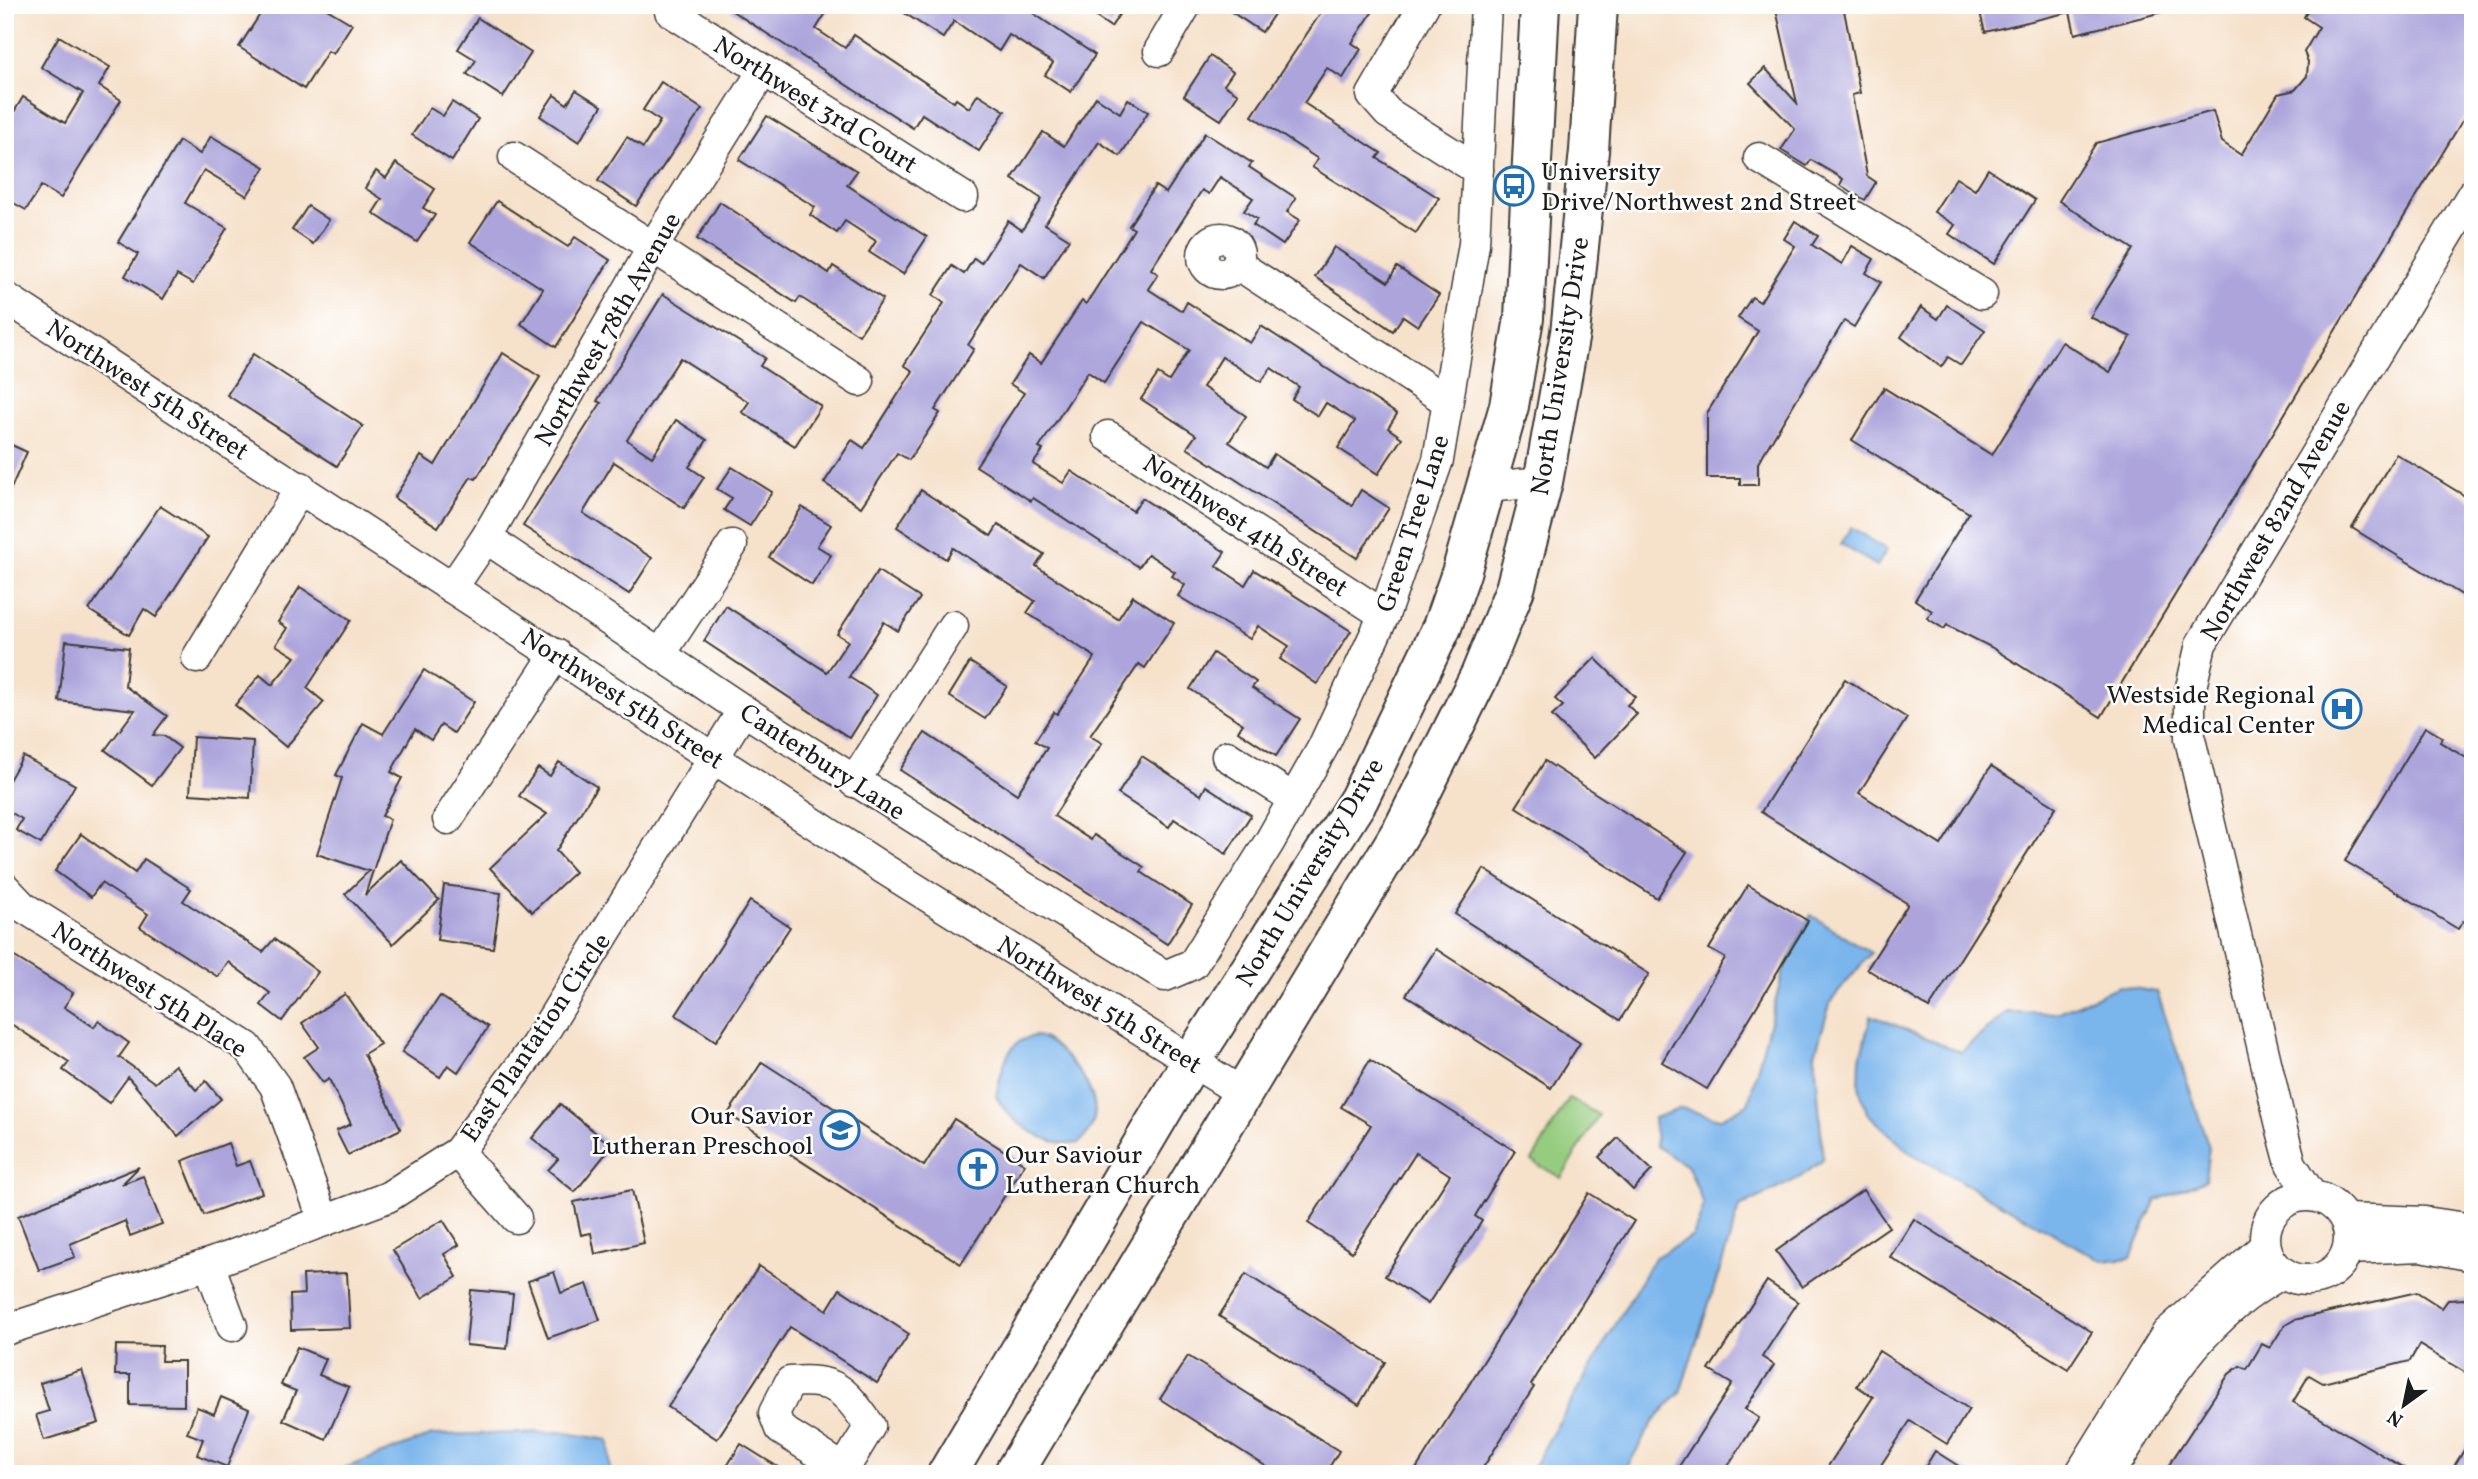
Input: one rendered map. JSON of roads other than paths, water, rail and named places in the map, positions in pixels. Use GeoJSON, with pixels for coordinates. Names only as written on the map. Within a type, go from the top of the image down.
{"type":"FeatureCollection","features":[{"type":"Feature","properties":{"kind":"main road","name":"North University Drive"},"geometry":{"type":"LineString","coordinates":[[947,1474],[1191,1062],[1359,799],[1442,627],[1508,406],[1524,318],[1540,5]]}},
{"type":"Feature","properties":{"kind":"main road","name":"North University Drive"},"geometry":{"type":"LineString","coordinates":[[1013,1474],[1405,825],[1481,673],[1515,589],[1539,498],[1570,333],[1589,151],[1598,5]]}},
{"type":"Feature","properties":{"kind":"street"},"geometry":{"type":"LineString","coordinates":[[1158,51],[1186,5]]}},
{"type":"Feature","properties":{"kind":"street"},"geometry":{"type":"LineString","coordinates":[[1424,5],[1372,95],[1388,113],[1478,170]]}},
{"type":"Feature","properties":{"kind":"street","name":"Green Tree Lane"},"geometry":{"type":"LineString","coordinates":[[1165,976],[1194,964],[1323,747],[1384,615],[1437,460],[1474,244],[1486,5]]}},
{"type":"Feature","properties":{"kind":"street","name":"Northwest 3rd Court"},"geometry":{"type":"LineString","coordinates":[[670,12],[963,197]]}},
{"type":"Feature","properties":{"kind":"street","name":"Northwest 78th Avenue"},"geometry":{"type":"LineString","coordinates":[[452,588],[486,538],[654,245],[763,71]]}},
{"type":"Feature","properties":{"kind":"street"},"geometry":{"type":"LineString","coordinates":[[514,157],[654,245],[859,381]]}},
{"type":"Feature","properties":{"kind":"street"},"geometry":{"type":"LineString","coordinates":[[1759,158],[1982,294]]}},
{"type":"Feature","properties":{"kind":"street","name":"Northwest 82nd Avenue"},"geometry":{"type":"LineString","coordinates":[[2312,1196],[2291,1164],[2190,739],[2190,692],[2201,644],[2473,193]]}},
{"type":"Feature","properties":{"kind":"street"},"geometry":{"type":"LineString","coordinates":[[1237,264],[1447,401]]}},
{"type":"Feature","properties":{"kind":"street","name":"Northwest 5th Street"},"geometry":{"type":"LineString","coordinates":[[5,297],[301,487],[884,869],[1244,1094]]}},
{"type":"Feature","properties":{"kind":"street","name":"Northwest 4th Street"},"geometry":{"type":"LineString","coordinates":[[1108,436],[1384,615]]}},
{"type":"Feature","properties":{"kind":"street"},"geometry":{"type":"LineString","coordinates":[[197,658],[301,487]]}},
{"type":"Feature","properties":{"kind":"street"},"geometry":{"type":"LineString","coordinates":[[1486,487],[1539,498]]}},
{"type":"Feature","properties":{"kind":"street","name":"Canterbury Lane"},"geometry":{"type":"LineString","coordinates":[[486,538],[854,782],[1165,976]]}},
{"type":"Feature","properties":{"kind":"street"},"geometry":{"type":"LineString","coordinates":[[660,655],[732,545]]}},
{"type":"Feature","properties":{"kind":"street"},"geometry":{"type":"LineString","coordinates":[[854,782],[953,626]]}},
{"type":"Feature","properties":{"kind":"street"},"geometry":{"type":"LineString","coordinates":[[448,819],[556,654]]}},
{"type":"Feature","properties":{"kind":"street","name":"East Plantation Circle"},"geometry":{"type":"LineString","coordinates":[[5,1330],[209,1264],[388,1197],[457,1152],[536,1045],[716,758],[743,710]]}},
{"type":"Feature","properties":{"kind":"street"},"geometry":{"type":"LineString","coordinates":[[1227,756],[1294,799]]}},
{"type":"Feature","properties":{"kind":"street","name":"Northwest 5th Place"},"geometry":{"type":"LineString","coordinates":[[5,888],[23,907],[247,1047],[275,1086],[324,1221]]}},
{"type":"Feature","properties":{"kind":"street"},"geometry":{"type":"LineString","coordinates":[[457,1152],[516,1218]]}},
{"type":"Feature","properties":{"kind":"street","name":"Northwest 82nd Avenue"},"geometry":{"type":"LineString","coordinates":[[2280,1205],[2291,1164]]}},
{"type":"Feature","properties":{"kind":"street"},"geometry":{"type":"LineString","coordinates":[[2346,1219],[2348,1249],[2343,1261],[2322,1278],[2309,1281],[2283,1273],[2269,1257],[2265,1246],[2267,1223],[2280,1205],[2301,1196],[2326,1200],[2346,1219],[2425,1222],[2473,1229]]}},
{"type":"Feature","properties":{"kind":"street"},"geometry":{"type":"LineString","coordinates":[[2080,1474],[2167,1333],[2265,1246]]}},
{"type":"Feature","properties":{"kind":"street"},"geometry":{"type":"LineString","coordinates":[[2348,1249],[2422,1246],[2473,1256]]}},
{"type":"Feature","properties":{"kind":"street"},"geometry":{"type":"LineString","coordinates":[[209,1264],[232,1326]]}},
{"type":"Feature","properties":{"kind":"street"},"geometry":{"type":"LineString","coordinates":[[2110,1474],[2182,1359],[2209,1327],[2249,1292],[2283,1273]]}},
{"type":"Feature","properties":{"kind":"water"},"geometry":{"type":"Polygon","coordinates":[[[1851,527],[1887,550],[1877,566],[1841,544],[1851,527]]]}},
{"type":"Feature","properties":{"kind":"water"},"geometry":{"type":"Polygon","coordinates":[[[1811,915],[1871,953],[1831,1001],[1815,1054],[1823,1160],[1799,1178],[1740,1207],[1680,1393],[1653,1422],[1623,1474],[1529,1474],[1654,1258],[1693,1236],[1704,1205],[1688,1167],[1656,1146],[1654,1118],[1682,1108],[1719,1119],[1748,1104],[1784,969],[1811,915]]]}},
{"type":"Feature","properties":{"kind":"water"},"geometry":{"type":"Polygon","coordinates":[[[2119,986],[2157,992],[2209,1147],[2205,1180],[2155,1201],[2131,1258],[2102,1261],[1909,1152],[1867,1113],[1859,1086],[1860,1059],[1871,1015],[1961,1052],[2007,1012],[2057,1013],[2119,986]]]}},
{"type":"Feature","properties":{"kind":"water"},"geometry":{"type":"Polygon","coordinates":[[[1036,1036],[1049,1041],[1060,1051],[1076,1068],[1089,1089],[1095,1111],[1093,1122],[1079,1143],[1055,1142],[1031,1132],[1002,1106],[996,1096],[1003,1066],[1011,1049],[1026,1038],[1036,1036]]]}},
{"type":"Feature","properties":{"kind":"water"},"geometry":{"type":"Polygon","coordinates":[[[560,1432],[609,1440],[610,1474],[329,1474],[432,1435],[560,1432]]]}},
{"type":"Feature","properties":{"kind":"place","name":"University Drive/Northwest 2nd Street"},"geometry":{"type":"Point","coordinates":[1514,186]}},
{"type":"Feature","properties":{"kind":"place","name":"Westside Regional Medical Center"},"geometry":{"type":"Point","coordinates":[2342,709]}},
{"type":"Feature","properties":{"kind":"place","name":"Our Savior Lutheran Preschool"},"geometry":{"type":"Point","coordinates":[840,1130]}},
{"type":"Feature","properties":{"kind":"place","name":"Our Saviour Lutheran Church"},"geometry":{"type":"Point","coordinates":[978,1169]}}]}
